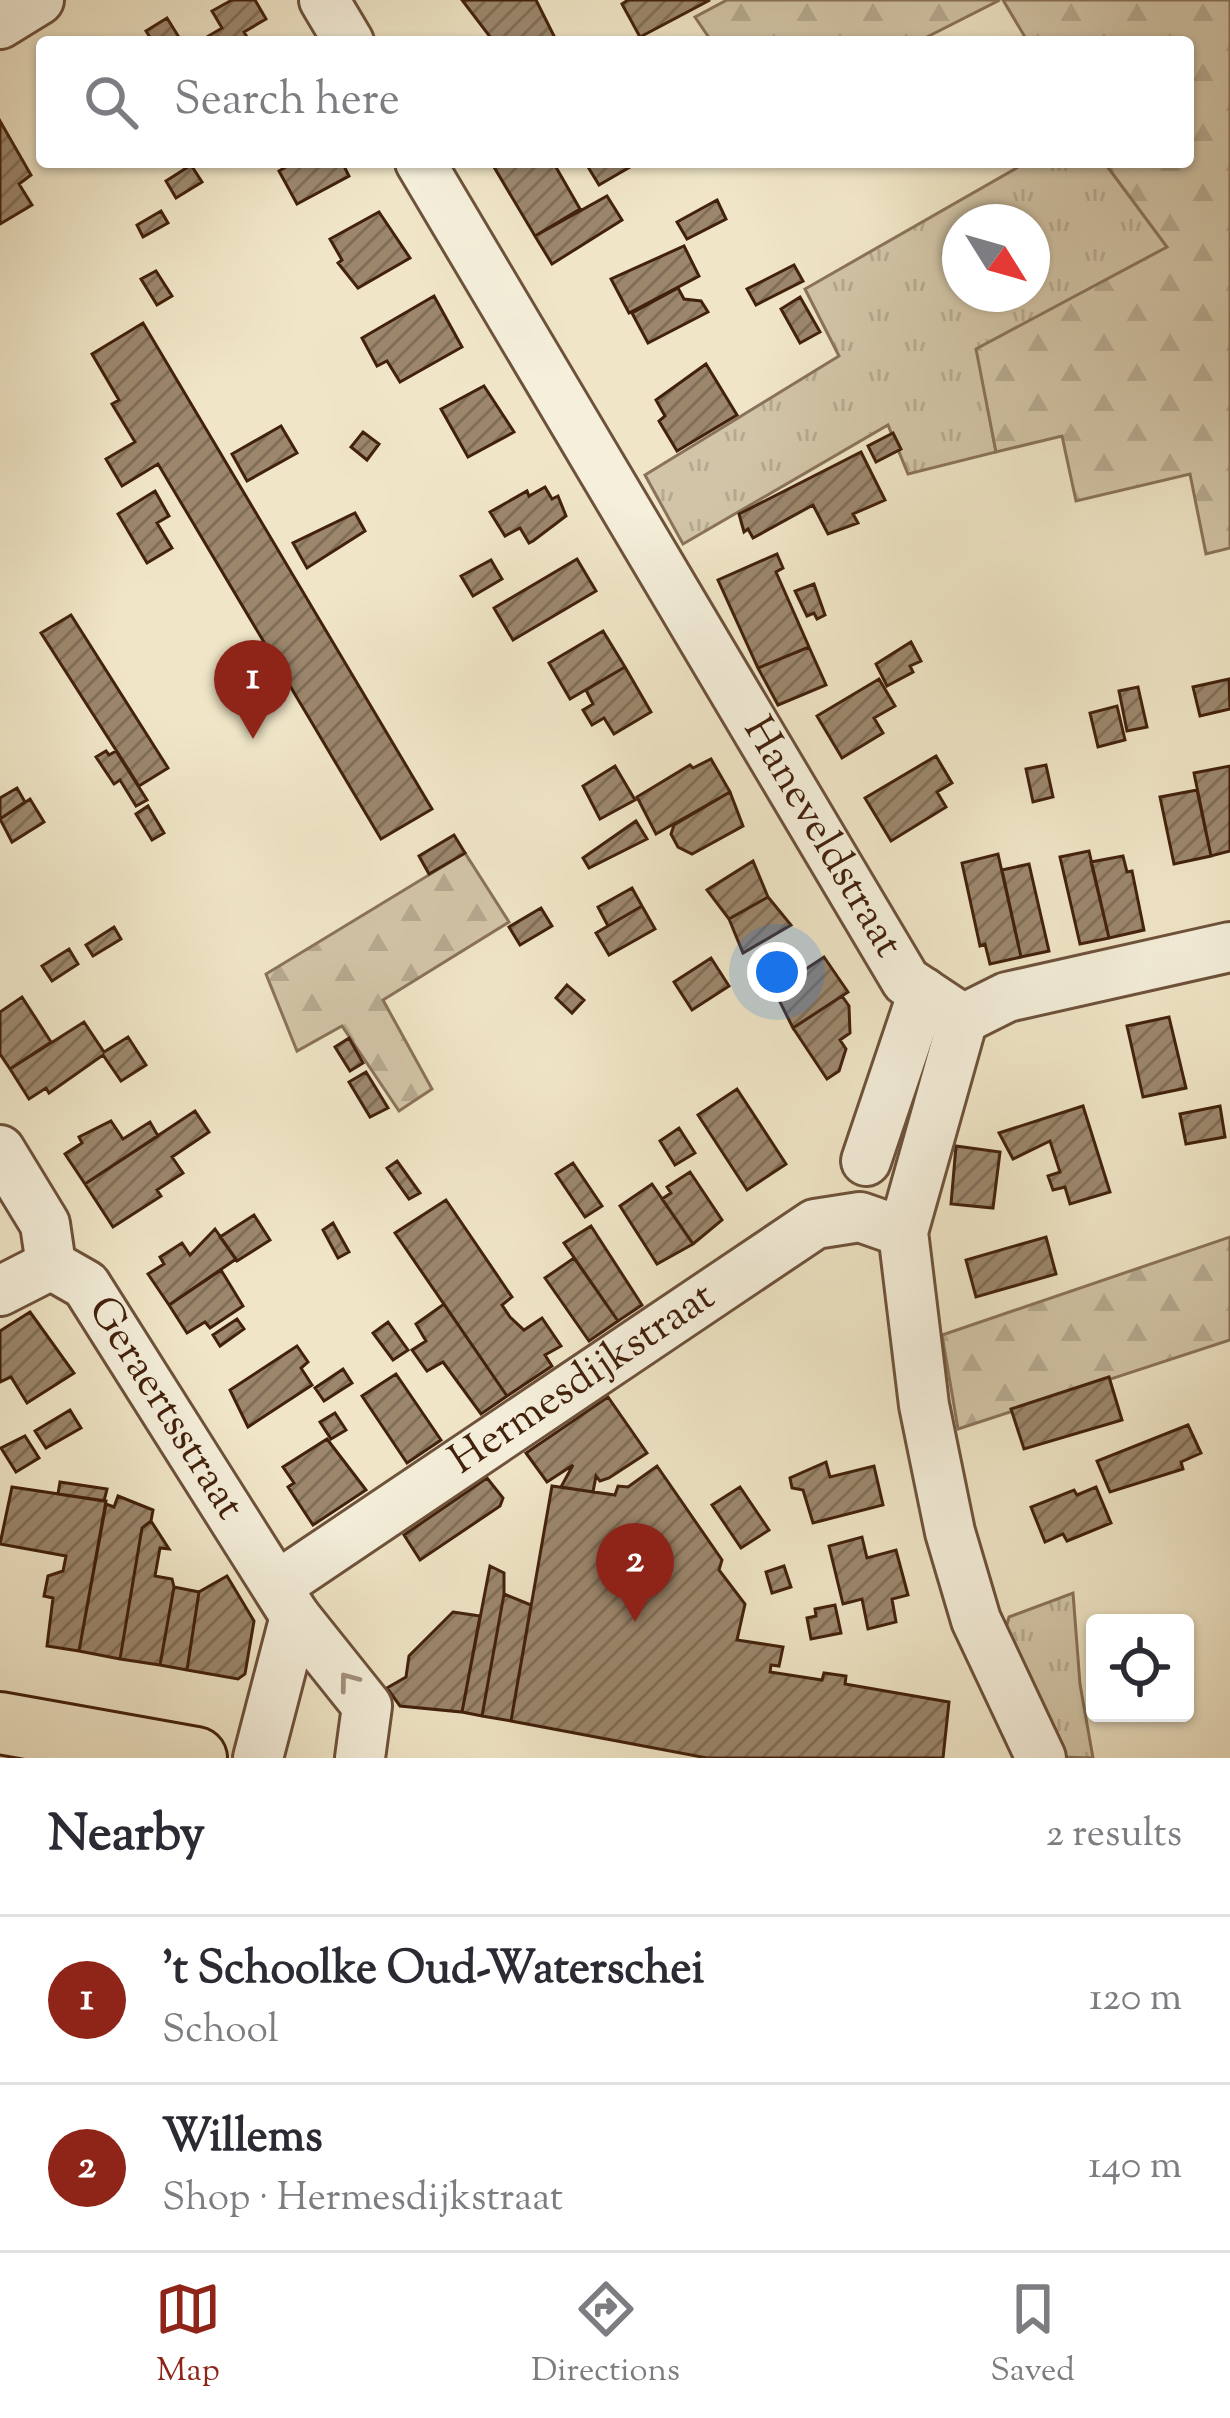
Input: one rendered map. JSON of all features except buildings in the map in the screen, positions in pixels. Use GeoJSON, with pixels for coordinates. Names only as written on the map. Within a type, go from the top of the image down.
{"type":"FeatureCollection","features":[{"type":"Feature","properties":{"kind":"main road"},"geometry":{"type":"LineString","coordinates":[[0,1723],[196,1758]]}},
{"type":"Feature","properties":{"kind":"street"},"geometry":{"type":"LineString","coordinates":[[0,24],[39,0]]}},
{"type":"Feature","properties":{"kind":"street"},"geometry":{"type":"LineString","coordinates":[[324,0],[345,36]]}},
{"type":"Feature","properties":{"kind":"street","name":"Haneveldstraat"},"geometry":{"type":"LineString","coordinates":[[424,168],[906,981],[963,1019]]}},
{"type":"Feature","properties":{"kind":"street"},"geometry":{"type":"LineString","coordinates":[[1042,1758],[976,1620],[950,1532],[923,1405],[903,1232],[963,1019],[1007,998],[1230,947]]}},
{"type":"Feature","properties":{"kind":"street"},"geometry":{"type":"LineString","coordinates":[[866,1162],[923,992]]}},
{"type":"Feature","properties":{"kind":"street","name":"Geraertsstraat"},"geometry":{"type":"LineString","coordinates":[[0,1150],[45,1224],[51,1265],[86,1285],[286,1601],[368,1706],[360,1758]]}},
{"type":"Feature","properties":{"kind":"street","name":"Hermesdijkstraat"},"geometry":{"type":"LineString","coordinates":[[286,1601],[815,1224],[860,1217],[903,1232]]}},
{"type":"Feature","properties":{"kind":"street"},"geometry":{"type":"LineString","coordinates":[[0,1291],[51,1265]]}},
{"type":"Feature","properties":{"kind":"street"},"geometry":{"type":"LineString","coordinates":[[258,1758],[286,1601]]}},
{"type":"Feature","properties":{"kind":"green space"},"geometry":{"type":"Polygon","coordinates":[[[727,0],[1000,0],[929,36],[708,36],[695,17],[727,0]]]}},
{"type":"Feature","properties":{"kind":"green space"},"geometry":{"type":"Polygon","coordinates":[[[1003,0],[1230,0],[1230,548],[1206,554],[1190,474],[1076,501],[1062,436],[996,452],[976,349],[1167,247],[1108,168],[1194,168],[1194,36],[1024,36],[1003,0]]]}},
{"type":"Feature","properties":{"kind":"green space"},"geometry":{"type":"Polygon","coordinates":[[[1017,168],[1109,168],[1168,247],[1050,310],[1050,204],[954,204],[1017,168]]]}},
{"type":"Feature","properties":{"kind":"green space"},"geometry":{"type":"Polygon","coordinates":[[[942,211],[942,312],[1046,312],[977,349],[996,452],[908,474],[888,425],[683,544],[645,475],[839,356],[805,289],[942,211]]]}},
{"type":"Feature","properties":{"kind":"green space"},"geometry":{"type":"Polygon","coordinates":[[[465,853],[509,922],[383,1000],[432,1089],[399,1111],[342,1026],[297,1051],[266,974],[465,853]]]}},
{"type":"Feature","properties":{"kind":"green space"},"geometry":{"type":"Polygon","coordinates":[[[1230,1237],[1230,1340],[958,1429],[942,1335],[1230,1237]]]}},
{"type":"Feature","properties":{"kind":"green space"},"geometry":{"type":"Polygon","coordinates":[[[1073,1593],[1080,1684],[1093,1758],[1060,1757],[1003,1639],[1009,1617],[1073,1593]]]}},
{"type":"Feature","properties":{"kind":"place","name":"'t Schoolke Oud-Waterschei"},"geometry":{"type":"Point","coordinates":[253,739]}},
{"type":"Feature","properties":{"kind":"place","name":"Willems"},"geometry":{"type":"Point","coordinates":[635,1622]}}]}
